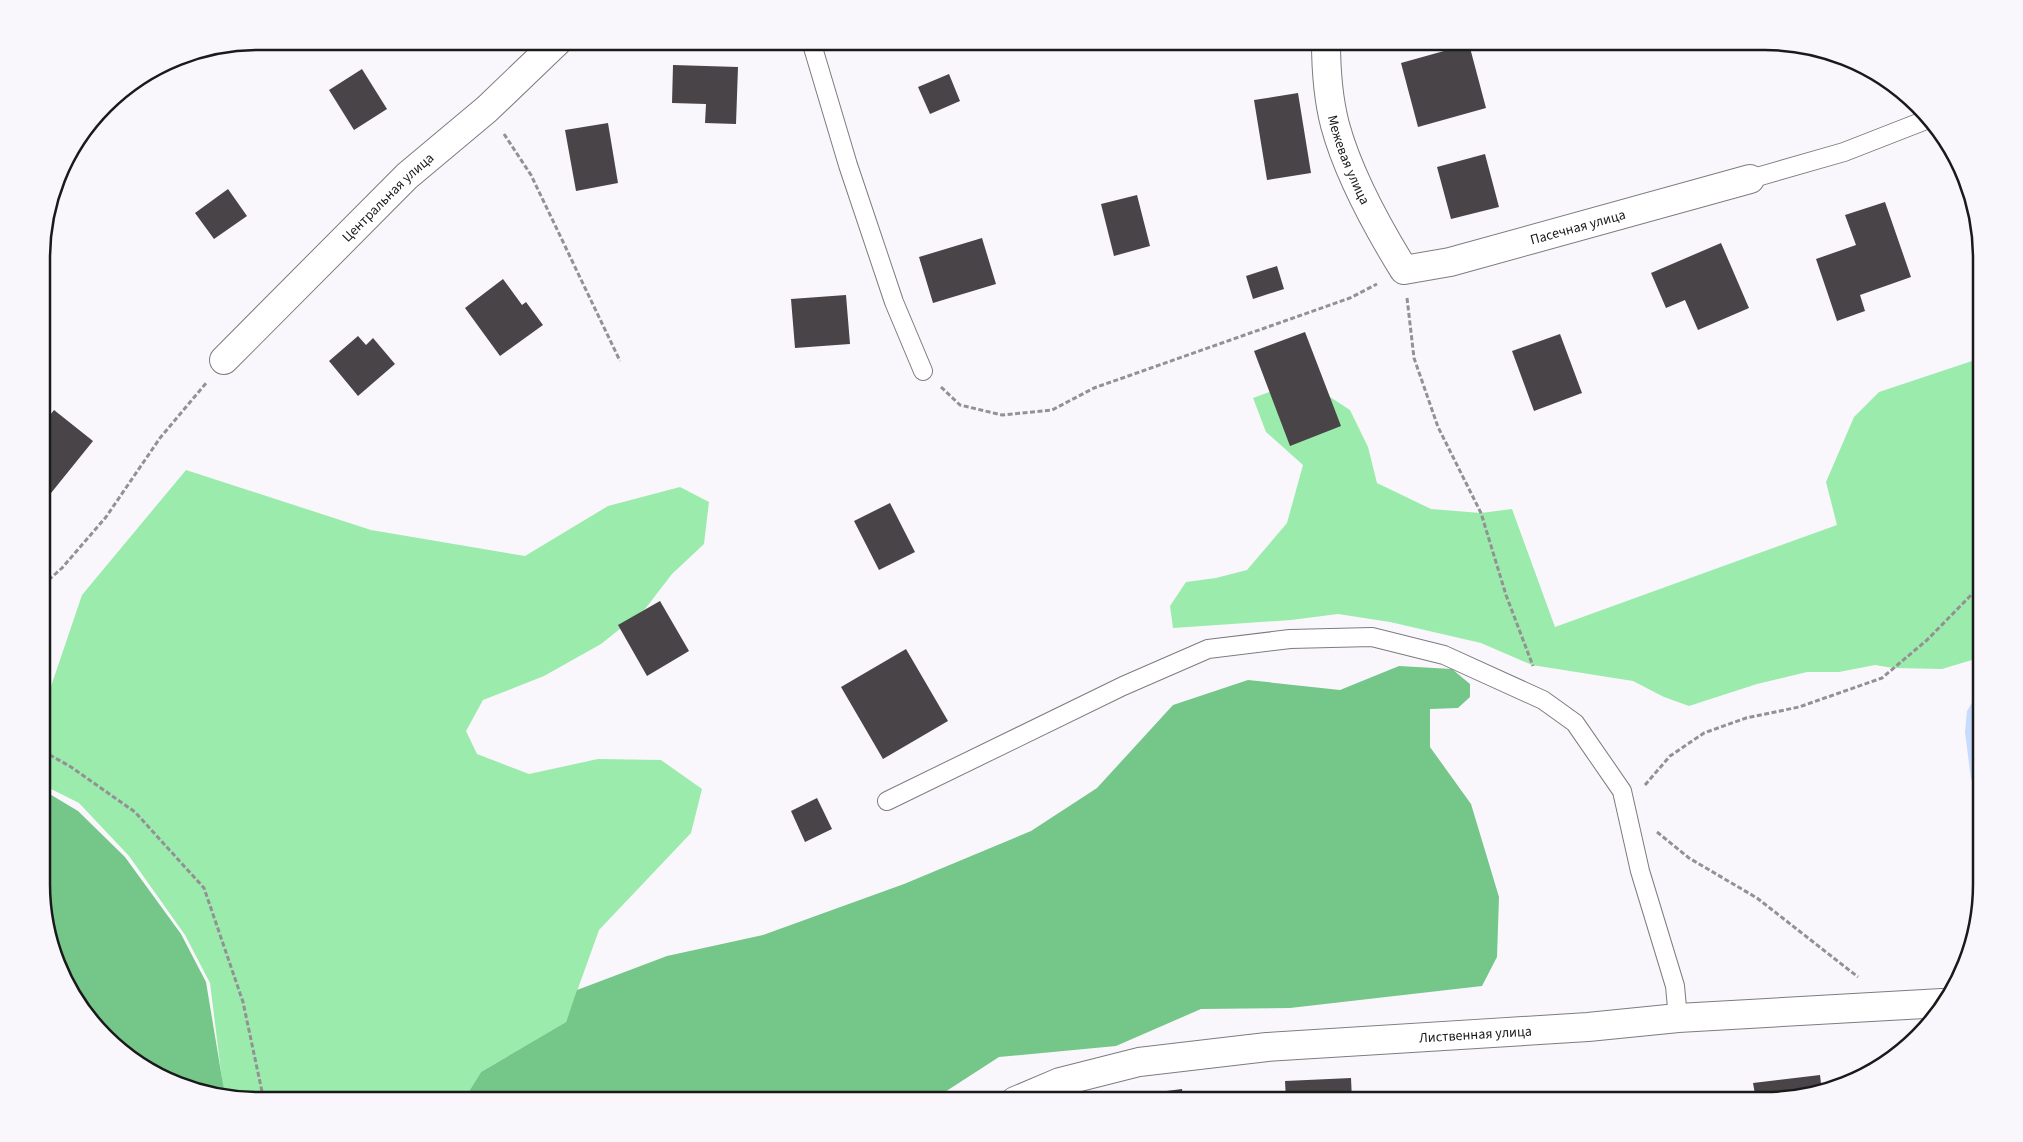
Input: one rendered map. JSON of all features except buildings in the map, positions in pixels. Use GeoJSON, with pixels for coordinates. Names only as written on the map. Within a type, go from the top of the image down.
{"type":"FeatureCollection","features":[{"type":"Feature","properties":{"kind":"street","name":"Центральная улица"},"geometry":{"type":"LineString","coordinates":[[224,360],[407,176],[488,109],[549,50]]}},
{"type":"Feature","properties":{"kind":"street","name":"Межевая улица"},"geometry":{"type":"LineString","coordinates":[[1326,50],[1326,75],[1335,125],[1351,168],[1387,242],[1404,270]]}},
{"type":"Feature","properties":{"kind":"street","name":"Пасечная улица"},"geometry":{"type":"LineString","coordinates":[[1404,270],[1450,262],[1750,179]]}},
{"type":"Feature","properties":{"kind":"street","name":"Лиственная улица"},"geometry":{"type":"LineString","coordinates":[[1035,1092],[1060,1082],[1138,1062],[1267,1047],[1588,1027],[1678,1018],[1935,1003]]}},
{"type":"Feature","properties":{"kind":"lane"},"geometry":{"type":"LineString","coordinates":[[813,50],[848,165],[891,293],[923,371]]}},
{"type":"Feature","properties":{"kind":"lane"},"geometry":{"type":"LineString","coordinates":[[1750,179],[1844,152],[1922,122]]}},
{"type":"Feature","properties":{"kind":"lane"},"geometry":{"type":"LineString","coordinates":[[887,801],[1123,686],[1208,649],[1290,639],[1372,637],[1444,654],[1543,700],[1575,723],[1622,791],[1640,871],[1675,986],[1678,1018]]}},
{"type":"Feature","properties":{"kind":"path"},"geometry":{"type":"LineString","coordinates":[[488,109],[531,176],[620,361]]}},
{"type":"Feature","properties":{"kind":"path"},"geometry":{"type":"LineString","coordinates":[[923,371],[960,405],[1002,415],[1052,410],[1094,388],[1350,298],[1404,270],[1414,358],[1438,427],[1481,513],[1506,594],[1532,665],[1538,672]]}},
{"type":"Feature","properties":{"kind":"path"},"geometry":{"type":"LineString","coordinates":[[50,579],[62,568],[106,517],[160,438],[224,360]]}},
{"type":"Feature","properties":{"kind":"path"},"geometry":{"type":"LineString","coordinates":[[1892,1006],[1757,898],[1689,858],[1626,808],[1670,756],[1704,733],[1746,718],[1799,707],[1882,678],[1927,640],[1973,594]]}},
{"type":"Feature","properties":{"kind":"path"},"geometry":{"type":"LineString","coordinates":[[50,755],[135,812],[204,888],[243,1002],[262,1092]]}},
{"type":"Feature","properties":{"kind":"green space"},"geometry":{"type":"Polygon","coordinates":[[[1973,361],[1972,660],[1942,669],[1893,668],[1875,665],[1839,672],[1807,672],[1757,684],[1689,706],[1664,697],[1633,681],[1532,665],[1481,643],[1390,622],[1338,614],[1291,620],[1173,628],[1170,606],[1186,582],[1216,578],[1247,570],[1287,523],[1303,465],[1266,432],[1253,398],[1280,388],[1310,384],[1350,410],[1368,447],[1377,483],[1431,509],[1481,513],[1512,509],[1555,627],[1837,525],[1826,482],[1854,417],[1879,392],[1973,361]]]}},
{"type":"Feature","properties":{"kind":"green space"},"geometry":{"type":"Polygon","coordinates":[[[186,470],[371,530],[525,556],[608,506],[680,487],[709,502],[704,544],[672,574],[645,609],[601,644],[544,676],[483,700],[466,731],[477,754],[529,774],[598,759],[661,760],[702,789],[691,833],[599,930],[566,1022],[481,1072],[469,1092],[245,1092],[223,1089],[210,983],[185,935],[129,856],[79,803],[50,788],[50,689],[82,595],[186,470]]]}},
{"type":"Feature","properties":{"kind":"green space"},"geometry":{"type":"Polygon","coordinates":[[[1399,666],[1452,669],[1470,684],[1470,697],[1458,708],[1430,709],[1430,747],[1471,804],[1499,897],[1497,957],[1482,986],[1290,1008],[1201,1009],[1116,1046],[999,1057],[945,1092],[469,1092],[481,1072],[566,1022],[577,990],[667,956],[763,935],[904,884],[1031,831],[1097,788],[1173,705],[1248,680],[1340,690],[1399,666]]]}},
{"type":"Feature","properties":{"kind":"green space"},"geometry":{"type":"Polygon","coordinates":[[[50,794],[78,811],[125,857],[181,934],[206,982],[224,1089],[191,1081],[166,1071],[143,1057],[111,1031],[78,988],[61,951],[52,911],[50,897],[50,794]]]}},
{"type":"Feature","properties":{"kind":"water"},"geometry":{"type":"Polygon","coordinates":[[[1973,701],[1973,781],[1971,779],[1965,732],[1967,711],[1973,701]]]}}]}
